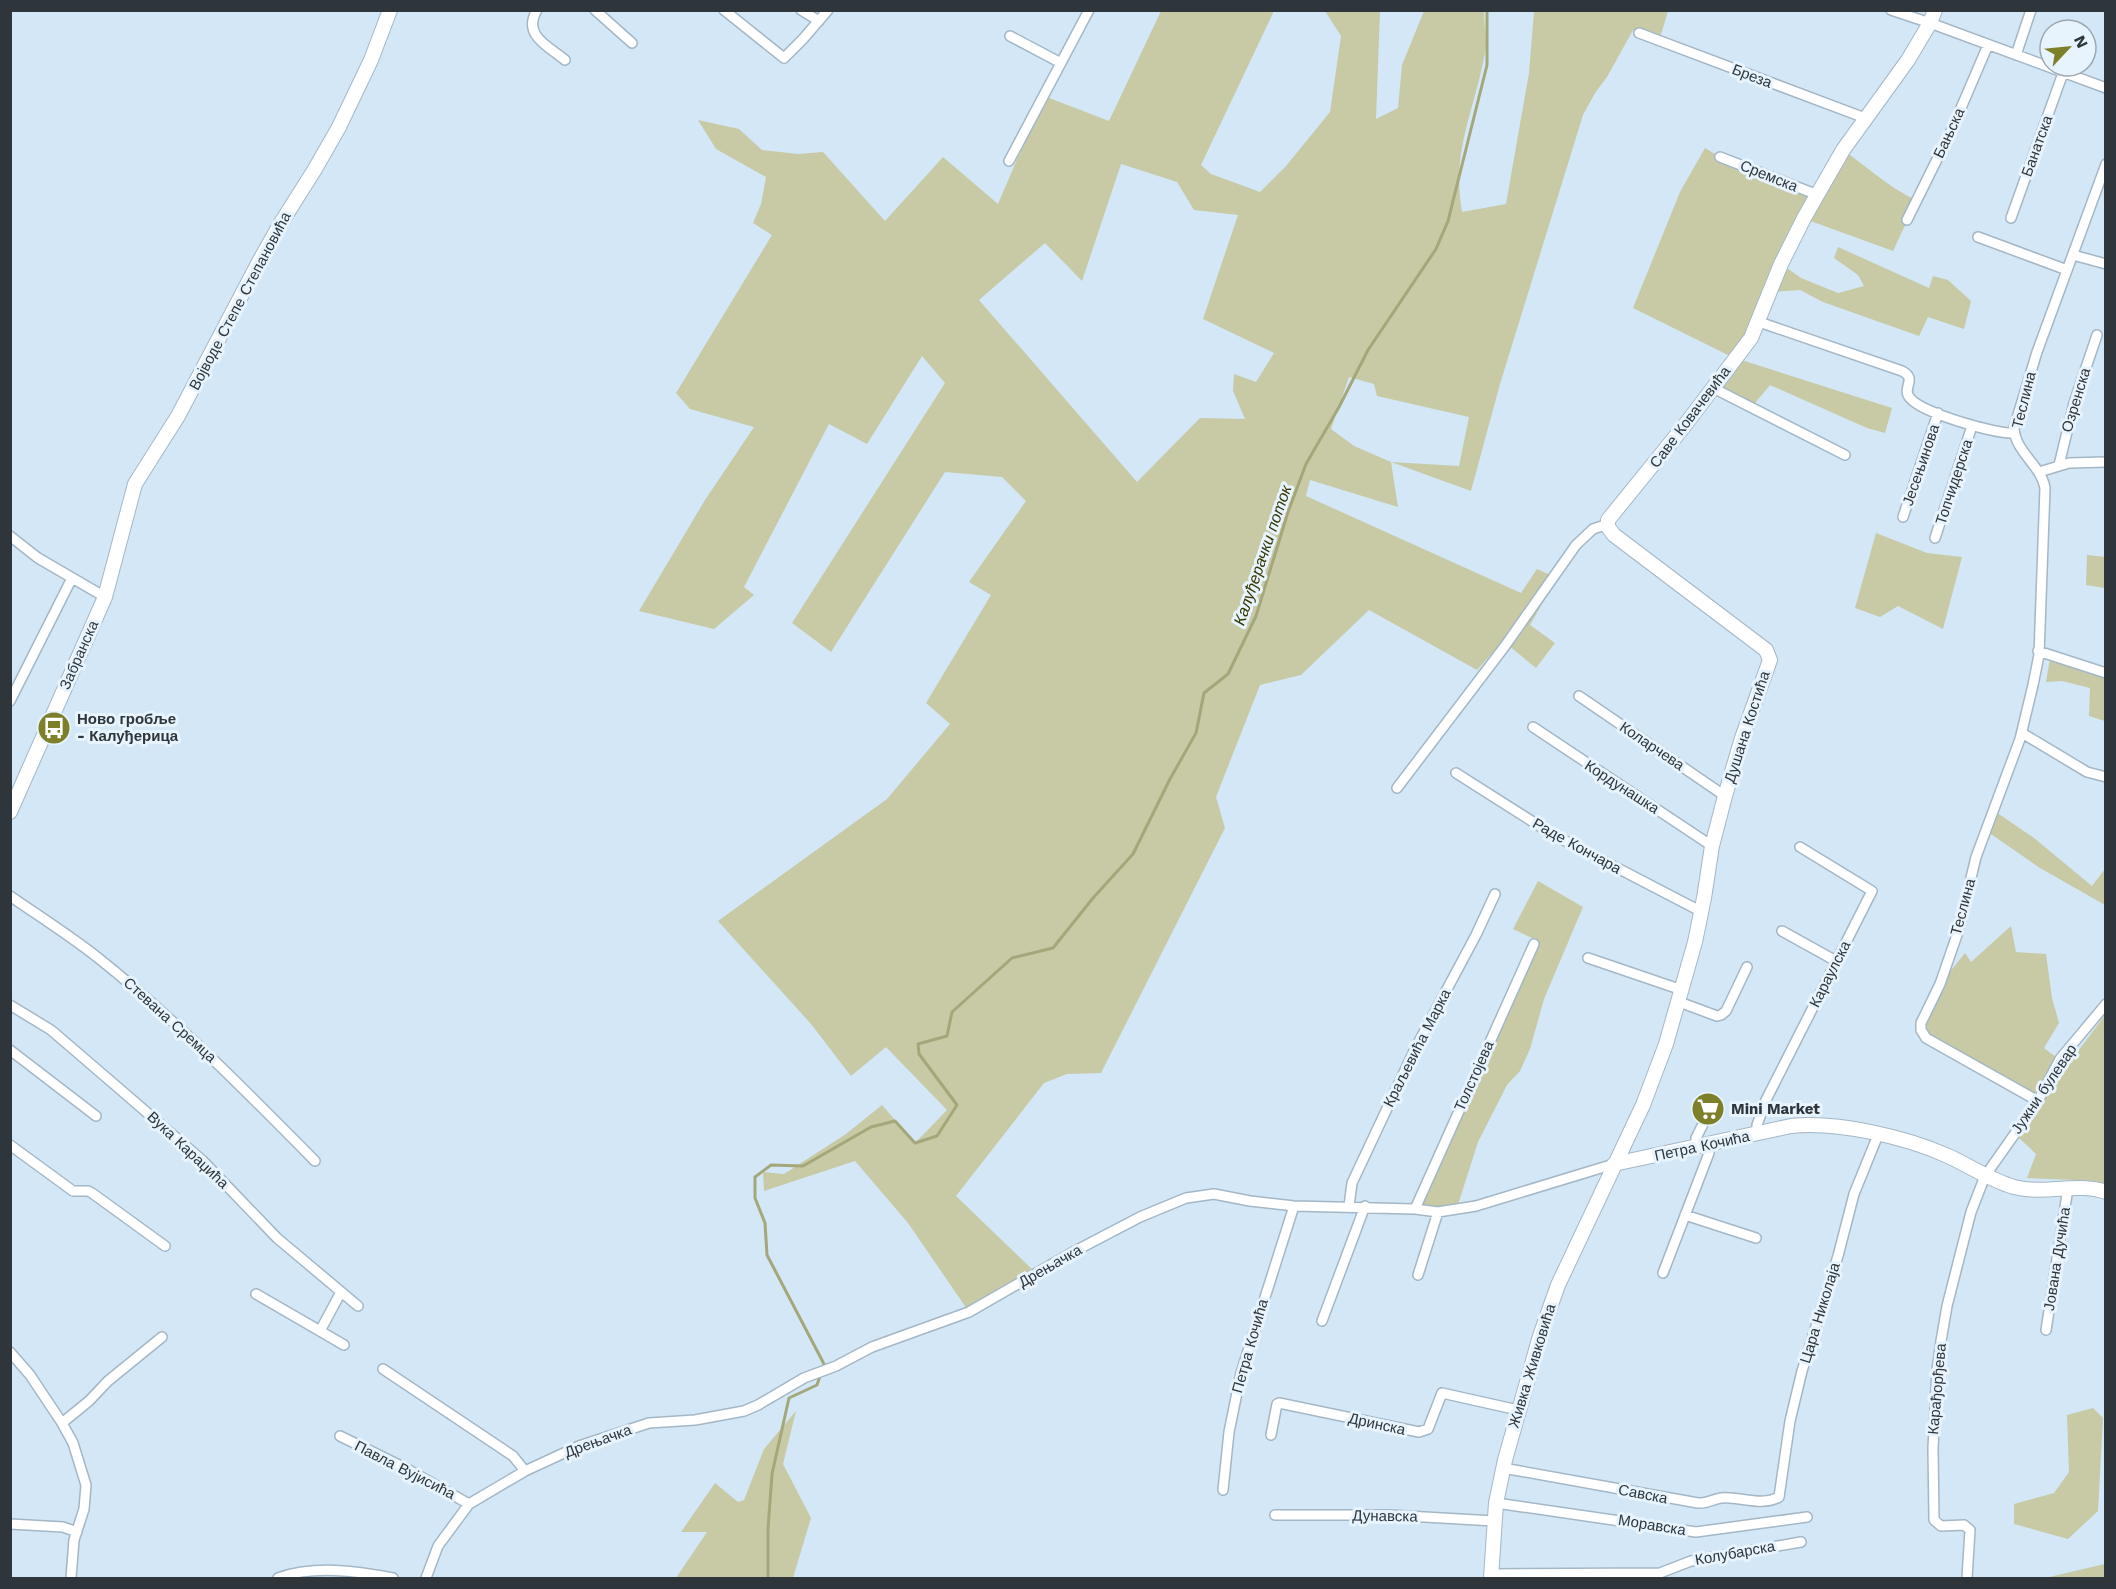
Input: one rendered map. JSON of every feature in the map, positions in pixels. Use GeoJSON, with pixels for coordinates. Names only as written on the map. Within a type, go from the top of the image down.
{"type":"FeatureCollection","features":[{"type":"Feature","properties":{"kind":"street","name":"Војводе Степе Степановића"},"geometry":{"type":"LineString","coordinates":[[105,597],[135,484],[178,416],[231,311],[339,127],[371,60],[390,10]]}},
{"type":"Feature","properties":{"kind":"street"},"geometry":{"type":"LineString","coordinates":[[537,10],[532,18],[532,31],[536,37],[565,60]]}},
{"type":"Feature","properties":{"kind":"street"},"geometry":{"type":"LineString","coordinates":[[595,10],[632,43]]}},
{"type":"Feature","properties":{"kind":"street"},"geometry":{"type":"LineString","coordinates":[[724,10],[784,58],[828,10]]}},
{"type":"Feature","properties":{"kind":"street"},"geometry":{"type":"LineString","coordinates":[[801,10],[819,21]]}},
{"type":"Feature","properties":{"kind":"street"},"geometry":{"type":"LineString","coordinates":[[1009,161],[1089,10]]}},
{"type":"Feature","properties":{"kind":"street"},"geometry":{"type":"LineString","coordinates":[[1891,10],[1933,16],[1989,45],[2038,64]]}},
{"type":"Feature","properties":{"kind":"street"},"geometry":{"type":"LineString","coordinates":[[2016,55],[2031,10]]}},
{"type":"Feature","properties":{"kind":"street","name":"Саве Ковачевића"},"geometry":{"type":"LineString","coordinates":[[1396,788],[1505,646],[1576,544],[1593,529],[1608,524],[1610,518],[1751,338],[1781,264],[1843,150],[1908,60],[1933,16]]}},
{"type":"Feature","properties":{"kind":"street","name":"Бреза"},"geometry":{"type":"LineString","coordinates":[[1639,33],[1865,118]]}},
{"type":"Feature","properties":{"kind":"street"},"geometry":{"type":"LineString","coordinates":[[1010,36],[1061,63]]}},
{"type":"Feature","properties":{"kind":"street","name":"Бањска"},"geometry":{"type":"LineString","coordinates":[[1907,220],[1952,129],[1989,45]]}},
{"type":"Feature","properties":{"kind":"street","name":"Банатска"},"geometry":{"type":"LineString","coordinates":[[2011,218],[2060,78]]}},
{"type":"Feature","properties":{"kind":"street"},"geometry":{"type":"LineString","coordinates":[[2077,78],[2106,88]]}},
{"type":"Feature","properties":{"kind":"street","name":"Сремска"},"geometry":{"type":"LineString","coordinates":[[1720,157],[1818,195]]}},
{"type":"Feature","properties":{"kind":"street","name":"Теслина"},"geometry":{"type":"LineString","coordinates":[[2038,1101],[1926,1038],[1921,1030],[1921,1023],[1940,984],[1958,932],[1985,830],[2022,733],[2033,685],[2038,651],[2044,482],[2014,433],[2015,421],[2106,164]]}},
{"type":"Feature","properties":{"kind":"street"},"geometry":{"type":"LineString","coordinates":[[1978,237],[2067,270]]}},
{"type":"Feature","properties":{"kind":"street"},"geometry":{"type":"LineString","coordinates":[[2073,255],[2106,264]]}},
{"type":"Feature","properties":{"kind":"street"},"geometry":{"type":"LineString","coordinates":[[1759,322],[1902,371],[1910,378],[1907,392],[1911,400],[1972,426],[2014,433]]}},
{"type":"Feature","properties":{"kind":"street","name":"Озренска"},"geometry":{"type":"LineString","coordinates":[[2059,465],[2074,403],[2097,335]]}},
{"type":"Feature","properties":{"kind":"street"},"geometry":{"type":"LineString","coordinates":[[1713,388],[1845,455]]}},
{"type":"Feature","properties":{"kind":"street","name":"Јесењинова"},"geometry":{"type":"LineString","coordinates":[[1904,517],[1938,413]]}},
{"type":"Feature","properties":{"kind":"street","name":"Топчидерска"},"geometry":{"type":"LineString","coordinates":[[1935,538],[1972,426]]}},
{"type":"Feature","properties":{"kind":"street"},"geometry":{"type":"LineString","coordinates":[[2039,472],[2059,465],[2106,462]]}},
{"type":"Feature","properties":{"kind":"street","name":"Душана Костића"},"geometry":{"type":"LineString","coordinates":[[1608,524],[1614,535],[1766,650],[1770,660],[1742,738],[1725,796],[1712,846],[1702,912],[1681,996],[1643,1105],[1614,1164]]}},
{"type":"Feature","properties":{"kind":"street"},"geometry":{"type":"LineString","coordinates":[[10,536],[38,558],[105,597]]}},
{"type":"Feature","properties":{"kind":"street"},"geometry":{"type":"LineString","coordinates":[[10,701],[72,578]]}},
{"type":"Feature","properties":{"kind":"street","name":"Забранска"},"geometry":{"type":"LineString","coordinates":[[10,812],[105,597]]}},
{"type":"Feature","properties":{"kind":"street"},"geometry":{"type":"LineString","coordinates":[[2038,651],[2106,673]]}},
{"type":"Feature","properties":{"kind":"street","name":"Коларчева"},"geometry":{"type":"LineString","coordinates":[[1579,696],[1725,796]]}},
{"type":"Feature","properties":{"kind":"street","name":"Кордунашка"},"geometry":{"type":"LineString","coordinates":[[1533,727],[1712,846]]}},
{"type":"Feature","properties":{"kind":"street"},"geometry":{"type":"LineString","coordinates":[[2022,733],[2087,772],[2106,777]]}},
{"type":"Feature","properties":{"kind":"street","name":"Раде Кончара"},"geometry":{"type":"LineString","coordinates":[[1456,773],[1552,834],[1702,912]]}},
{"type":"Feature","properties":{"kind":"street","name":"Караулска"},"geometry":{"type":"LineString","coordinates":[[1757,1134],[1757,1125],[1766,1100],[1872,891],[1800,847]]}},
{"type":"Feature","properties":{"kind":"street","name":"Краљевића Марка"},"geometry":{"type":"LineString","coordinates":[[1350,1206],[1350,1191],[1356,1176],[1415,1049],[1476,935],[1495,894]]}},
{"type":"Feature","properties":{"kind":"street","name":"Стевана Сремца"},"geometry":{"type":"LineString","coordinates":[[10,896],[96,956],[149,1000],[238,1083],[315,1161]]}},
{"type":"Feature","properties":{"kind":"street"},"geometry":{"type":"LineString","coordinates":[[1782,931],[1836,961]]}},
{"type":"Feature","properties":{"kind":"street","name":"Толстојева"},"geometry":{"type":"LineString","coordinates":[[1415,1209],[1534,944]]}},
{"type":"Feature","properties":{"kind":"street"},"geometry":{"type":"LineString","coordinates":[[1588,958],[1681,996],[1717,1016],[1726,1011],[1747,967]]}},
{"type":"Feature","properties":{"kind":"street","name":"Јужни булевар"},"geometry":{"type":"LineString","coordinates":[[1985,1176],[2038,1101],[2060,1059],[2106,1004]]}},
{"type":"Feature","properties":{"kind":"street","name":"Вука Караџића"},"geometry":{"type":"LineString","coordinates":[[10,1005],[51,1030],[203,1161],[277,1238],[358,1306]]}},
{"type":"Feature","properties":{"kind":"street"},"geometry":{"type":"LineString","coordinates":[[10,1050],[96,1116]]}},
{"type":"Feature","properties":{"kind":"street"},"geometry":{"type":"LineString","coordinates":[[1663,1273],[1709,1153],[1696,1138],[1711,1108]]}},
{"type":"Feature","properties":{"kind":"street","name":"Петра Кочића"},"geometry":{"type":"LineString","coordinates":[[1140,1217],[1186,1198],[1205,1194],[1224,1195],[1250,1202],[1294,1206],[1365,1206],[1438,1212],[1476,1206],[1614,1164],[1791,1126],[1818,1125],[1845,1127],[1914,1144],[1948,1156],[1985,1176],[2026,1189],[2086,1188],[2106,1192]]}},
{"type":"Feature","properties":{"kind":"street","name":"Цара Николаја"},"geometry":{"type":"LineString","coordinates":[[1780,1495],[1790,1421],[1802,1371],[1838,1256],[1854,1194],[1878,1135]]}},
{"type":"Feature","properties":{"kind":"street"},"geometry":{"type":"LineString","coordinates":[[10,1145],[70,1189],[92,1193],[165,1246]]}},
{"type":"Feature","properties":{"kind":"street","name":"Живка Живковића"},"geometry":{"type":"LineString","coordinates":[[1491,1576],[1496,1503],[1518,1410],[1550,1304],[1614,1164]]}},
{"type":"Feature","properties":{"kind":"street","name":"Карађорђева"},"geometry":{"type":"LineString","coordinates":[[1967,1578],[1969,1528],[1941,1526],[1934,1520],[1932,1479],[1934,1413],[1937,1370],[1947,1306],[1971,1212],[1985,1176]]}},
{"type":"Feature","properties":{"kind":"street","name":"Јована Дучића"},"geometry":{"type":"LineString","coordinates":[[2046,1330],[2067,1188]]}},
{"type":"Feature","properties":{"kind":"street","name":"Петра Кочића"},"geometry":{"type":"LineString","coordinates":[[1223,1490],[1229,1432],[1241,1373],[1294,1206]]}},
{"type":"Feature","properties":{"kind":"street"},"geometry":{"type":"LineString","coordinates":[[1322,1321],[1365,1206]]}},
{"type":"Feature","properties":{"kind":"street"},"geometry":{"type":"LineString","coordinates":[[1418,1275],[1438,1212]]}},
{"type":"Feature","properties":{"kind":"street"},"geometry":{"type":"LineString","coordinates":[[1685,1215],[1756,1238]]}},
{"type":"Feature","properties":{"kind":"street","name":"Дрењачка"},"geometry":{"type":"LineString","coordinates":[[426,1578],[438,1546],[469,1504],[525,1471],[579,1446],[649,1423],[695,1420],[744,1411],[774,1397],[804,1378],[816,1375],[872,1347],[969,1312],[1075,1251],[1140,1217]]}},
{"type":"Feature","properties":{"kind":"street"},"geometry":{"type":"LineString","coordinates":[[320,1330],[341,1293]]}},
{"type":"Feature","properties":{"kind":"street"},"geometry":{"type":"LineString","coordinates":[[256,1294],[344,1345]]}},
{"type":"Feature","properties":{"kind":"street"},"geometry":{"type":"LineString","coordinates":[[62,1423],[108,1381],[162,1337]]}},
{"type":"Feature","properties":{"kind":"street"},"geometry":{"type":"LineString","coordinates":[[10,1352],[30,1375],[62,1423],[73,1443],[86,1485],[84,1509],[74,1540],[71,1578]]}},
{"type":"Feature","properties":{"kind":"street"},"geometry":{"type":"LineString","coordinates":[[383,1369],[513,1456],[525,1471]]}},
{"type":"Feature","properties":{"kind":"street","name":"Дринска"},"geometry":{"type":"LineString","coordinates":[[1271,1435],[1279,1403],[1419,1432],[1428,1429],[1442,1393],[1518,1410]]}},
{"type":"Feature","properties":{"kind":"street","name":"Павла Вујисића"},"geometry":{"type":"LineString","coordinates":[[340,1437],[407,1469],[469,1504]]}},
{"type":"Feature","properties":{"kind":"street","name":"Савска"},"geometry":{"type":"LineString","coordinates":[[1503,1468],[1705,1504],[1723,1498],[1769,1501],[1780,1495]]}},
{"type":"Feature","properties":{"kind":"street","name":"Моравска"},"geometry":{"type":"LineString","coordinates":[[1496,1503],[1696,1532],[1807,1517]]}},
{"type":"Feature","properties":{"kind":"street","name":"Дунавска"},"geometry":{"type":"LineString","coordinates":[[1275,1515],[1390,1515],[1494,1521]]}},
{"type":"Feature","properties":{"kind":"street"},"geometry":{"type":"LineString","coordinates":[[10,1524],[63,1527],[77,1532]]}},
{"type":"Feature","properties":{"kind":"street","name":"Колубарска"},"geometry":{"type":"LineString","coordinates":[[1491,1576],[1660,1573],[1691,1561],[1801,1542]]}},
{"type":"Feature","properties":{"kind":"street"},"geometry":{"type":"LineString","coordinates":[[278,1578],[296,1574],[348,1571],[393,1578]]}},
{"type":"Feature","properties":{"kind":"green space"},"geometry":{"type":"Polygon","coordinates":[[[1161,11],[1274,11],[1201,165],[1211,174],[1260,192],[1286,166],[1330,112],[1341,36],[1325,11],[1380,11],[1376,119],[1398,108],[1402,65],[1424,11],[1484,11],[1485,52],[1462,149],[1459,189],[1462,212],[1506,204],[1529,73],[1534,11],[1668,11],[1659,41],[1633,30],[1583,115],[1500,384],[1471,491],[1391,462],[1398,507],[1310,480],[1306,496],[1521,593],[1537,569],[1557,578],[1530,625],[1555,643],[1536,668],[1503,641],[1477,670],[1369,610],[1301,675],[1260,685],[1216,797],[1225,828],[1101,1073],[1067,1074],[1044,1083],[956,1196],[1037,1274],[969,1312],[908,1223],[855,1161],[764,1191],[763,1172],[784,1174],[846,1134],[882,1105],[915,1143],[947,1110],[886,1047],[851,1076],[811,1024],[718,921],[887,799],[950,724],[926,703],[991,595],[969,582],[1026,501],[1002,477],[945,472],[831,652],[792,623],[945,383],[922,356],[867,444],[829,424],[744,587],[754,595],[714,629],[639,611],[705,500],[754,427],[690,409],[676,393],[772,235],[753,223],[761,204],[766,177],[716,149],[698,120],[739,129],[762,150],[798,154],[823,152],[885,221],[943,157],[998,204],[1044,96],[1109,121],[1161,11]],[[1121,164],[1082,281],[1045,243],[979,300],[1137,482],[1200,418],[1245,419],[1233,391],[1234,374],[1256,382],[1274,353],[1203,319],[1238,215],[1194,210],[1177,182],[1121,164]],[[1349,377],[1331,429],[1354,446],[1391,462],[1459,466],[1469,417],[1377,396],[1374,384],[1349,377]]]}},
{"type":"Feature","properties":{"kind":"green space"},"geometry":{"type":"Polygon","coordinates":[[[1705,148],[1720,157],[1817,195],[1843,150],[1889,184],[1917,200],[1893,251],[1805,219],[1781,264],[1801,278],[1838,293],[1864,286],[1858,275],[1834,258],[1838,247],[1929,288],[1933,276],[1948,280],[1971,301],[1964,329],[1928,317],[1919,336],[1823,302],[1800,290],[1770,292],[1735,358],[1892,408],[1885,433],[1867,428],[1770,385],[1751,408],[1713,388],[1734,358],[1633,308],[1680,192],[1705,148]]]}},
{"type":"Feature","properties":{"kind":"green space"},"geometry":{"type":"Polygon","coordinates":[[[1876,533],[1927,553],[1962,557],[1943,629],[1898,606],[1880,617],[1855,608],[1876,533]]]}},
{"type":"Feature","properties":{"kind":"green space"},"geometry":{"type":"Polygon","coordinates":[[[2087,555],[2105,557],[2105,588],[2086,585],[2087,555]]]}},
{"type":"Feature","properties":{"kind":"green space"},"geometry":{"type":"Polygon","coordinates":[[[2050,658],[2105,678],[2105,721],[2089,716],[2090,688],[2062,681],[2046,682],[2050,658]]]}},
{"type":"Feature","properties":{"kind":"green space"},"geometry":{"type":"Polygon","coordinates":[[[1993,810],[2034,838],[2092,886],[2105,869],[2105,905],[2040,868],[1985,830],[1993,810]]]}},
{"type":"Feature","properties":{"kind":"green space"},"geometry":{"type":"Polygon","coordinates":[[[1538,881],[1583,907],[1544,999],[1530,1049],[1520,1071],[1507,1085],[1478,1142],[1456,1211],[1415,1209],[1538,941],[1513,929],[1538,881]]]}},
{"type":"Feature","properties":{"kind":"green space"},"geometry":{"type":"Polygon","coordinates":[[[2011,926],[2016,952],[2046,954],[2052,998],[2059,1023],[2044,1048],[2056,1057],[2035,1093],[1926,1038],[1921,1023],[1940,984],[1965,953],[1971,962],[2011,926]]]}},
{"type":"Feature","properties":{"kind":"green space"},"geometry":{"type":"Polygon","coordinates":[[[2105,1015],[2105,1185],[2095,1181],[2027,1178],[2036,1154],[2018,1137],[2105,1015]]]}},
{"type":"Feature","properties":{"kind":"green space"},"geometry":{"type":"Polygon","coordinates":[[[2093,1408],[2103,1418],[2098,1511],[2068,1539],[2014,1524],[2014,1504],[2054,1493],[2069,1472],[2067,1415],[2093,1408]]]}},
{"type":"Feature","properties":{"kind":"green space"},"geometry":{"type":"Polygon","coordinates":[[[796,1411],[783,1464],[811,1518],[793,1578],[676,1578],[707,1532],[681,1532],[715,1483],[738,1502],[744,1500],[764,1449],[796,1411]]]}},
{"type":"Feature","properties":{"kind":"green space"},"geometry":{"type":"Polygon","coordinates":[[[2105,1564],[2105,1578],[2045,1578],[2105,1564]]]}},
{"type":"Feature","properties":{"kind":"waterway","name":"Калуђерачки поток"},"geometry":{"type":"LineString","coordinates":[[823,1367],[824,1364],[767,1255],[765,1223],[755,1198],[755,1177],[771,1165],[803,1166],[871,1127],[895,1121],[915,1143],[937,1136],[957,1105],[919,1054],[918,1044],[947,1036],[952,1012],[1012,958],[1053,948],[1093,898],[1133,854],[1170,779],[1196,733],[1204,693],[1228,674],[1256,616],[1288,512],[1306,464],[1368,350],[1436,249],[1448,221],[1487,65],[1487,10]]}},
{"type":"Feature","properties":{"kind":"waterway","name":"Калуђерачки поток"},"geometry":{"type":"LineString","coordinates":[[768,1578],[768,1529],[772,1474],[789,1398],[817,1385],[821,1373]]}},
{"type":"Feature","properties":{"kind":"place","name":"Ново гробље - Калуђерица"},"geometry":{"type":"Point","coordinates":[54,728]}},
{"type":"Feature","properties":{"kind":"place","name":"Mini Market"},"geometry":{"type":"Point","coordinates":[1708,1109]}}]}
